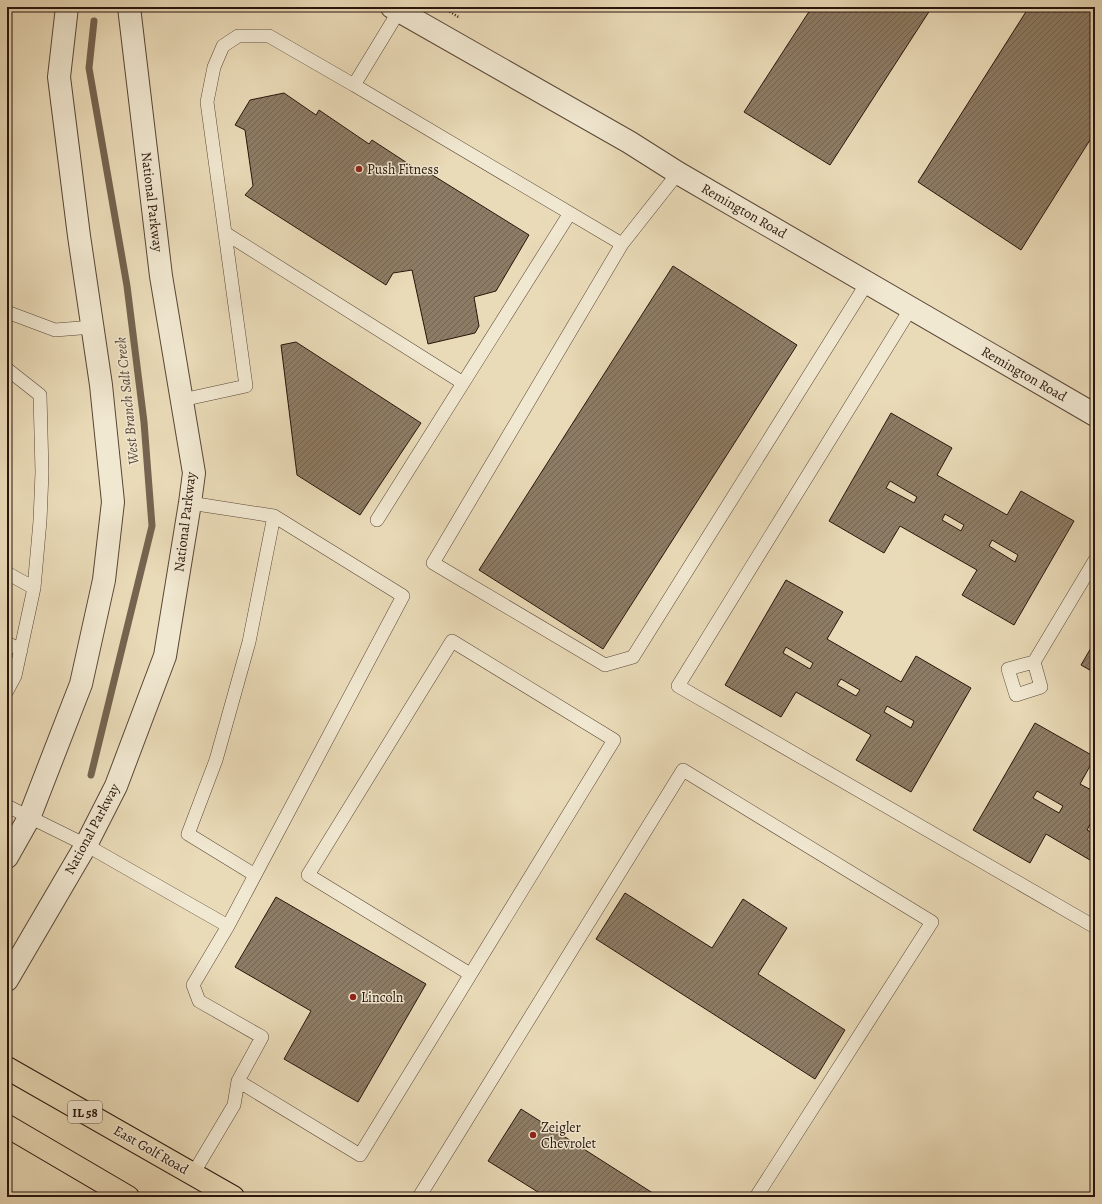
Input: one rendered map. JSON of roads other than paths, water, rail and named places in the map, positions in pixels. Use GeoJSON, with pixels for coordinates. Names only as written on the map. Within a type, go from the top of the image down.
{"type":"FeatureCollection","features":[{"type":"Feature","properties":{"kind":"main road","name":"East Golf Road"},"geometry":{"type":"LineString","coordinates":[[7,1068],[233,1197]]}},
{"type":"Feature","properties":{"kind":"main road"},"geometry":{"type":"LineString","coordinates":[[7,1126],[128,1197]]}},
{"type":"Feature","properties":{"kind":"street"},"geometry":{"type":"LineString","coordinates":[[7,857],[29,818],[81,684],[104,580],[113,502],[101,385],[79,236],[59,77],[67,7]]}},
{"type":"Feature","properties":{"kind":"street","name":"National Parkway"},"geometry":{"type":"LineString","coordinates":[[7,980],[86,845],[116,786],[165,656],[194,473],[161,276],[129,19],[129,7]]}},
{"type":"Feature","properties":{"kind":"street","name":"Remington Road"},"geometry":{"type":"LineString","coordinates":[[396,9],[629,142],[678,173],[1095,415]]}},
{"type":"Feature","properties":{"kind":"lane"},"geometry":{"type":"LineString","coordinates":[[354,84],[396,9]]}},
{"type":"Feature","properties":{"kind":"lane"},"geometry":{"type":"LineString","coordinates":[[182,400],[246,386],[207,102],[214,67],[223,46],[238,36],[268,36],[354,84],[622,244]]}},
{"type":"Feature","properties":{"kind":"lane"},"geometry":{"type":"LineString","coordinates":[[678,173],[622,244],[433,563],[605,665],[633,657],[867,283]]}},
{"type":"Feature","properties":{"kind":"lane"},"geometry":{"type":"LineString","coordinates":[[377,520],[570,213]]}},
{"type":"Feature","properties":{"kind":"lane"},"geometry":{"type":"LineString","coordinates":[[225,233],[463,383]]}},
{"type":"Feature","properties":{"kind":"lane"},"geometry":{"type":"LineString","coordinates":[[910,308],[678,686],[1095,927]]}},
{"type":"Feature","properties":{"kind":"lane"},"geometry":{"type":"LineString","coordinates":[[7,312],[55,330],[93,327]]}},
{"type":"Feature","properties":{"kind":"lane"},"geometry":{"type":"LineString","coordinates":[[7,369],[40,395],[42,486],[34,588],[15,676],[7,691]]}},
{"type":"Feature","properties":{"kind":"lane"},"geometry":{"type":"LineString","coordinates":[[190,504],[274,516],[403,596],[228,926],[192,985],[199,1001],[262,1037],[238,1081],[234,1105],[194,1174]]}},
{"type":"Feature","properties":{"kind":"lane"},"geometry":{"type":"LineString","coordinates":[[255,875],[188,834],[216,760],[249,642],[274,516]]}},
{"type":"Feature","properties":{"kind":"lane"},"geometry":{"type":"LineString","coordinates":[[1034,662],[1095,560]]}},
{"type":"Feature","properties":{"kind":"lane"},"geometry":{"type":"LineString","coordinates":[[7,573],[34,588]]}},
{"type":"Feature","properties":{"kind":"lane"},"geometry":{"type":"LineString","coordinates":[[238,1081],[360,1155],[614,740],[452,641],[308,875],[470,974]]}},
{"type":"Feature","properties":{"kind":"lane"},"geometry":{"type":"LineString","coordinates":[[7,643],[21,650]]}},
{"type":"Feature","properties":{"kind":"lane"},"geometry":{"type":"LineString","coordinates":[[419,1197],[683,770],[932,922],[756,1197]]}},
{"type":"Feature","properties":{"kind":"lane"},"geometry":{"type":"LineString","coordinates":[[7,806],[86,845],[228,926]]}},
{"type":"Feature","properties":{"kind":"waterway","name":"West Branch Salt Creek"},"geometry":{"type":"LineString","coordinates":[[91,775],[152,526],[144,422],[127,286],[89,68],[94,21]]}},
{"type":"Feature","properties":{"kind":"place","name":"Push Fitness"},"geometry":{"type":"Point","coordinates":[359,169]}},
{"type":"Feature","properties":{"kind":"place","name":"Lincoln"},"geometry":{"type":"Point","coordinates":[353,997]}},
{"type":"Feature","properties":{"kind":"place","name":"Zeigler Chevrolet"},"geometry":{"type":"Point","coordinates":[533,1135]}}]}
